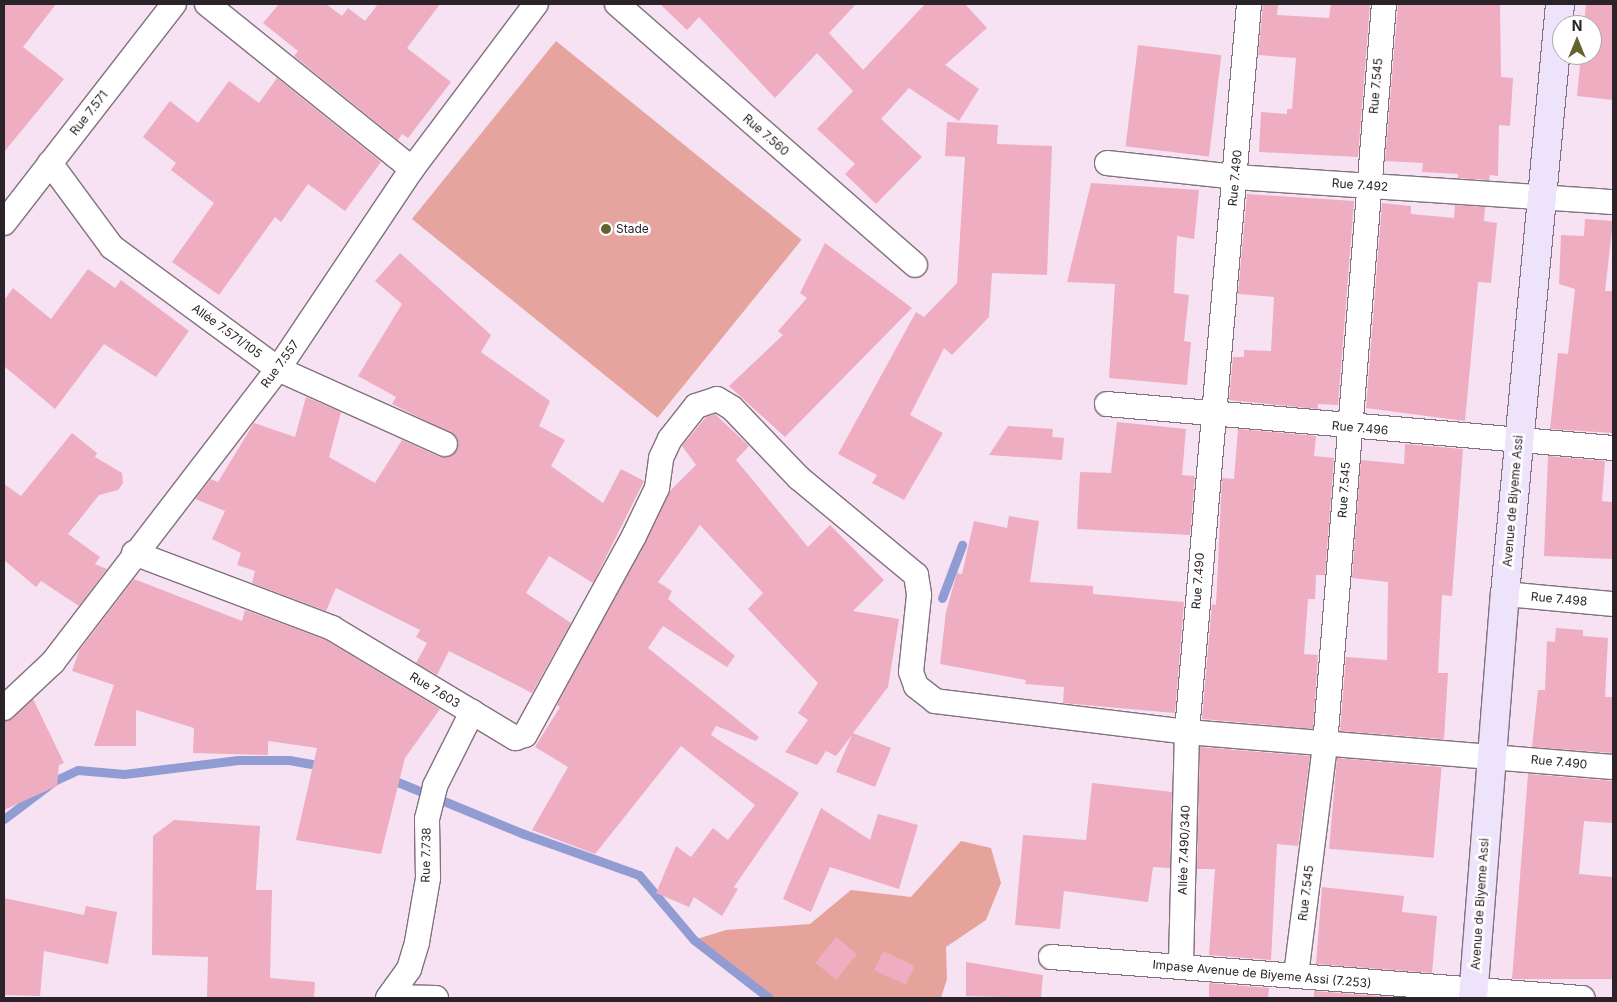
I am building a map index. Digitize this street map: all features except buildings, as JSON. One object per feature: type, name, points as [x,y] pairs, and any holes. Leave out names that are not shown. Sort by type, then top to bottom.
[{"type":"main road","name":"Avenue de Biyeme Assi","points":[[1473,995],[1518,440],[1560,4]]},
{"type":"street","name":"Rue 7.571","points":[[4,223],[174,4]]},
{"type":"street","points":[[207,4],[412,169]]},
{"type":"street","name":"Rue 7.557","points":[[4,708],[53,662],[134,553],[278,369],[412,169],[536,4]]},
{"type":"street","name":"Rue 7.560","points":[[618,4],[915,265]]},
{"type":"street","name":"Rue 7.490","points":[[1249,4],[1235,177],[1211,415],[1187,732],[1325,745],[1491,756],[1613,767]]},
{"type":"street","name":"Rue 7.545","points":[[1296,975],[1325,745],[1368,185],[1384,4]]},
{"type":"street","name":"Allée 7.571/105","points":[[50,163],[112,246],[278,369],[444,444]]},
{"type":"street","name":"Rue 7.492","points":[[1107,163],[1235,177],[1613,202]]},
{"type":"street","name":"Rue 7.603","points":[[134,553],[332,628],[472,712],[505,736],[525,735],[634,536],[657,488],[661,458],[670,439],[696,406],[717,400],[732,408],[799,478],[916,575],[919,595],[911,672],[916,686],[935,701],[1187,732]]},
{"type":"street","name":"Rue 7.496","points":[[1107,404],[1349,428],[1613,448]]},
{"type":"street","name":"Rue 7.498","points":[[1505,594],[1613,604]]},
{"type":"street","name":"Rue 7.738","points":[[389,998],[410,969],[417,942],[428,878],[427,819],[435,786],[472,712]]},
{"type":"street","name":"Allée 7.490/340","points":[[1181,967],[1187,732]]},
{"type":"street","name":"Impase Avenue de Biyeme Assi (7.253)","points":[[1051,957],[1296,975],[1473,995],[1582,998]]},
{"type":"street","points":[[389,998],[436,998]]},
{"type":"shaded area","name":"Stade","points":[[556,41],[802,240],[657,418],[412,219]]},
{"type":"shaded area","points":[[961,841],[991,848],[1001,883],[986,920],[946,947],[947,979],[941,998],[769,998],[694,940],[726,930],[810,924],[851,890],[911,897]]},
{"type":"waterway","points":[[942,598],[962,545]]},
{"type":"waterway","points":[[4,819],[54,781],[78,770],[124,774],[238,760],[289,760],[324,766]]},
{"type":"waterway","points":[[388,778],[524,834],[639,875],[694,940],[769,998]]},
{"type":"place","name":"Stade","points":[[606,229]]}]
